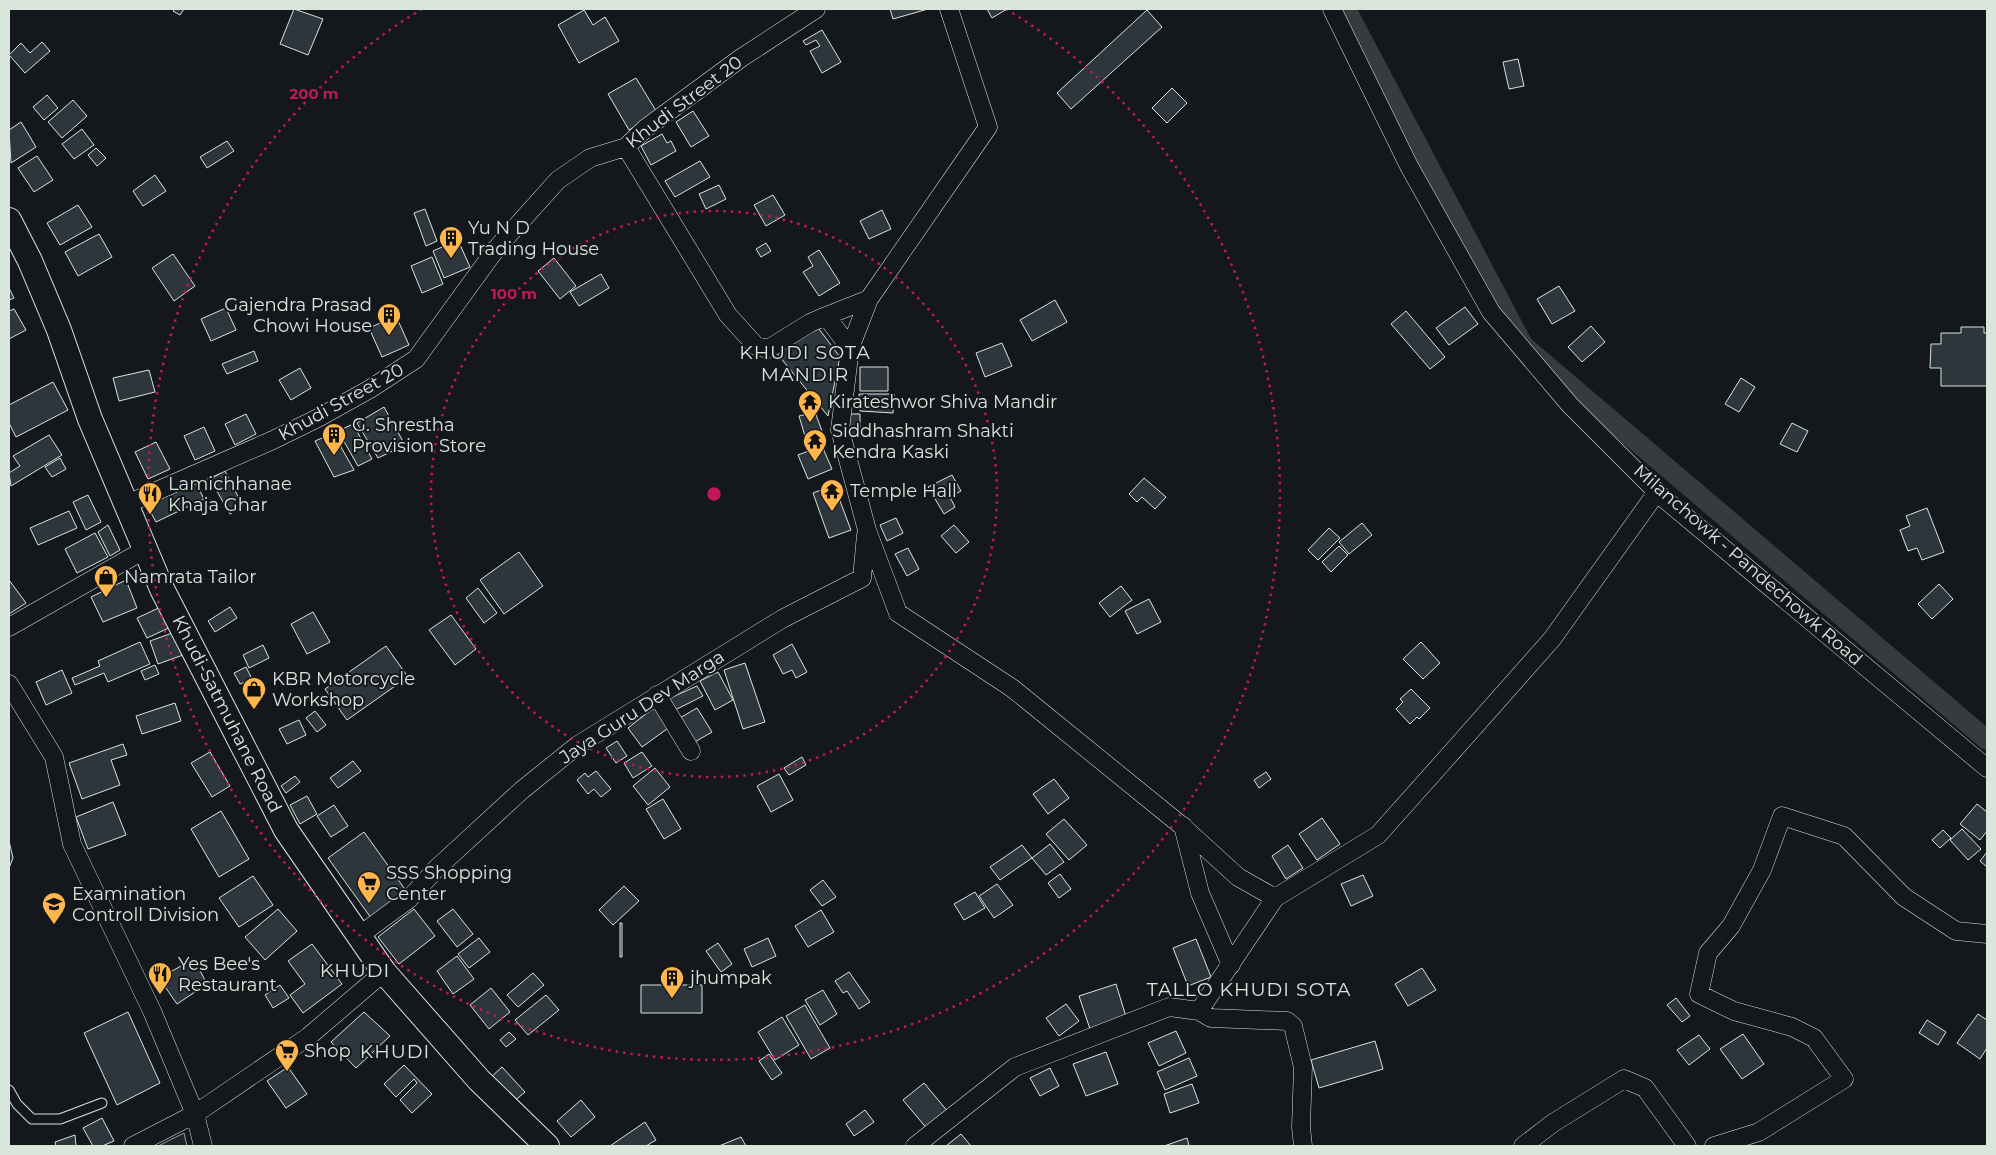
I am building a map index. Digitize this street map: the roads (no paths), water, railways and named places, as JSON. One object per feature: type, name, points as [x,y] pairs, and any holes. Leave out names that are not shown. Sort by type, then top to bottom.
[{"type":"main road","name":"Khudi-Satmuhane Road","points":[[9,220],[30,261],[59,330],[90,419],[162,588],[286,830],[384,972],[480,1080],[547,1146]]},
{"type":"street","name":"Khudi Street 20","points":[[127,504],[273,440],[318,418],[370,389],[416,359],[496,249],[558,180],[590,158],[626,147],[646,128],[741,58],[816,9]]},
{"type":"street","points":[[949,9],[988,127],[869,298],[850,348],[840,430],[866,530],[898,613],[1012,688],[1182,826],[1238,877],[1275,898]]},
{"type":"street","name":"Milanchowk - Pandechowk Road","points":[[1332,9],[1409,166],[1491,312],[1570,405],[1657,492],[1987,768]]},
{"type":"street","points":[[626,147],[728,315],[756,346],[768,349],[810,323],[869,298]]},
{"type":"street","points":[[826,316],[850,348]]},
{"type":"street","points":[[1199,1011],[1275,898],[1378,835],[1552,639],[1657,492]]},
{"type":"street","points":[[866,530],[862,578],[891,594]]},
{"type":"street","points":[[9,627],[146,549]]},
{"type":"street","name":"Jaya Guru Dev Marga","points":[[360,935],[409,899],[436,869],[522,790],[578,745],[782,619],[862,578]]},
{"type":"street","points":[[9,684],[54,758],[72,844],[152,1012],[195,1114],[203,1146]]},
{"type":"street","points":[[657,695],[691,751]]},
{"type":"street","points":[[1714,1146],[1758,1132],[1844,1078],[1814,1038],[1792,1027],[1734,1011],[1699,994],[1708,953],[1731,926],[1762,870],[1782,816],[1844,836],[1904,897],[1956,932],[1987,934]]},
{"type":"street","points":[[1182,826],[1200,893],[1231,965]]},
{"type":"street","points":[[133,1146],[195,1114],[308,1037],[384,972]]},
{"type":"street","points":[[915,1146],[1015,1067],[1169,1007],[1199,1011],[1211,1018],[1287,1022],[1292,1026],[1303,1067],[1301,1127],[1303,1146]]},
{"type":"street","points":[[1523,1146],[1553,1123],[1624,1080],[1645,1088],[1687,1146]]},
{"type":"lane","points":[[9,1090],[17,1104],[32,1119],[60,1119],[102,1103]]},
{"type":"waterway","points":[[1346,9],[1523,345],[1987,740]]},
{"type":"place","name":"Yu N D Trading House","points":[[451,259]]},
{"type":"place","name":"Gajendra Prasad Chowi House","points":[[389,336]]},
{"type":"place","name":"Kirateshwor Shiva Mandir","points":[[810,423]]},
{"type":"place","name":"G. Shrestha Provision Store","points":[[334,456]]},
{"type":"place","name":"Siddhashram Shakti Kendra Kaski","points":[[815,462]]},
{"type":"place","name":"Temple Hall","points":[[832,512]]},
{"type":"place","name":"Lamichhanae Khaja Ghar","points":[[150,515]]},
{"type":"place","name":"Namrata Tailor","points":[[106,598]]},
{"type":"place","name":"KBR Motorcycle Workshop","points":[[254,710]]},
{"type":"place","name":"SSS Shopping Center","points":[[369,904]]},
{"type":"place","name":"Examination Controll Division","points":[[54,925]]},
{"type":"place","name":"Yes Bee's Restaurant","points":[[160,995]]},
{"type":"place","name":"jhumpak","points":[[672,999]]},
{"type":"place","name":"Shop","points":[[287,1072]]},
{"type":"district","name":"KHUDI SOTA MANDIR","points":[[805,363]]},
{"type":"district","name":"KHUDI","points":[[355,970]]},
{"type":"district","name":"TALLO KHUDI SOTA","points":[[1249,989]]},
{"type":"district","name":"KHUDI","points":[[395,1051]]}]
